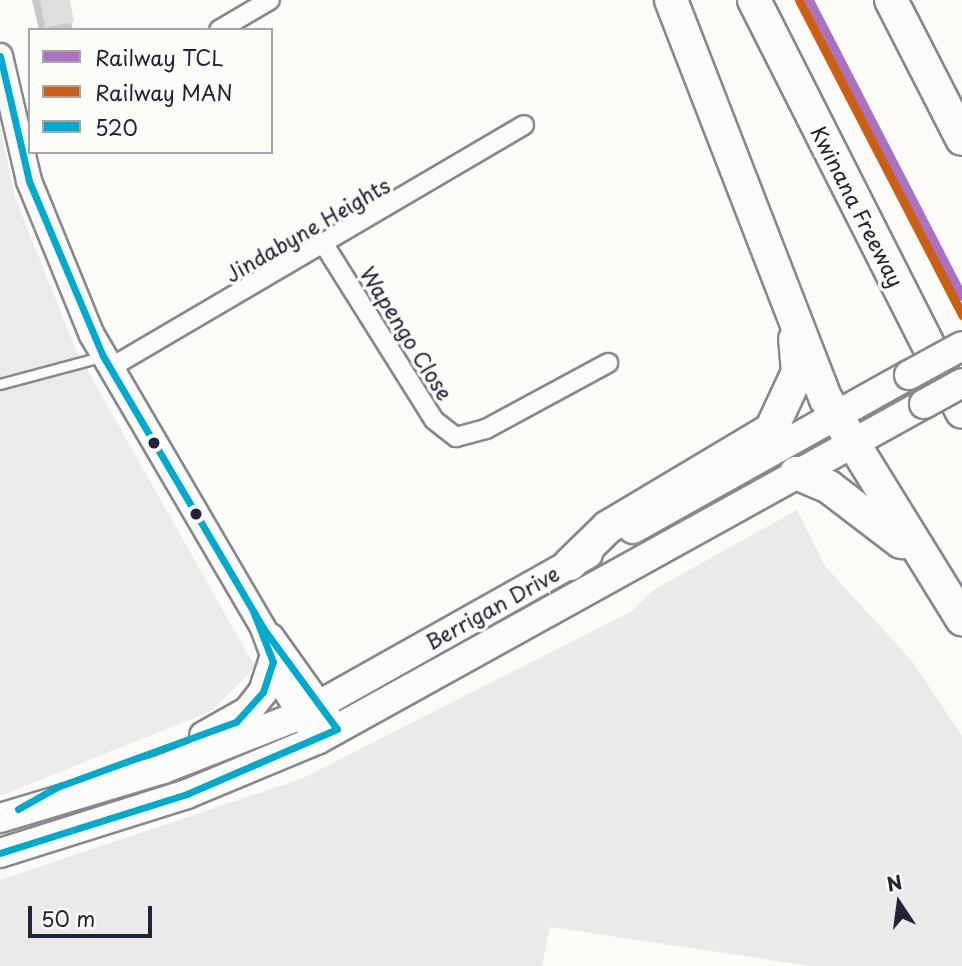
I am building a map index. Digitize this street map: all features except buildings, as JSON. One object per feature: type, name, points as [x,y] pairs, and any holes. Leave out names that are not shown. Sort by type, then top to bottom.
[{"type":"highway","points":[[671,0],[793,316],[835,415],[850,446],[962,620]]},
{"type":"highway","name":"Kwinana Freeway","points":[[754,0],[962,411]]},
{"type":"highway","points":[[891,0],[962,139]]},
{"type":"highway","points":[[906,30],[962,107]]},
{"type":"highway","points":[[570,564],[608,527],[771,430],[798,372],[793,316]]},
{"type":"highway","points":[[796,473],[829,488],[923,561]]},
{"type":"main road","name":"Berrigan Drive","points":[[2,818],[174,765],[310,709],[962,345]]},
{"type":"main road","name":"Berrigan Drive","points":[[0,853],[187,794],[327,734],[962,383]]},
{"type":"main road","points":[[2,818],[57,787],[236,722],[264,692],[273,662]]},
{"type":"street","points":[[222,28],[269,0]]},
{"type":"street","points":[[0,56],[21,115],[28,146]]},
{"type":"street","name":"Jindabyne Heights","points":[[106,362],[325,246],[524,124]]},
{"type":"street","points":[[30,154],[47,231],[106,362],[310,709]]},
{"type":"street","name":"Wapengo Close","points":[[325,246],[434,420],[456,436],[486,429],[608,363]]},
{"type":"street","points":[[263,628],[273,662],[327,734]]},
{"type":"lane","points":[[0,384],[106,362]]},
{"type":"shaded area","points":[[0,127],[15,197],[76,350],[255,667],[211,711],[0,796]]},
{"type":"shaded area","points":[[797,510],[825,566],[912,661],[962,736],[962,966],[810,966],[550,927],[542,966],[0,966],[0,880],[301,779],[632,611],[655,589]]},
{"type":"rail line","name":"MAN","points":[[799,0],[962,315]]},
{"type":"rail line","name":"TCL","points":[[809,0],[962,296]]},
{"type":"transit line","name":"520","points":[[0,56],[29,181],[103,356],[263,628],[337,729],[187,794],[0,853]]},
{"type":"transit line","name":"520","points":[[18,809],[57,787],[236,722],[263,692],[273,662],[253,611]]}]
